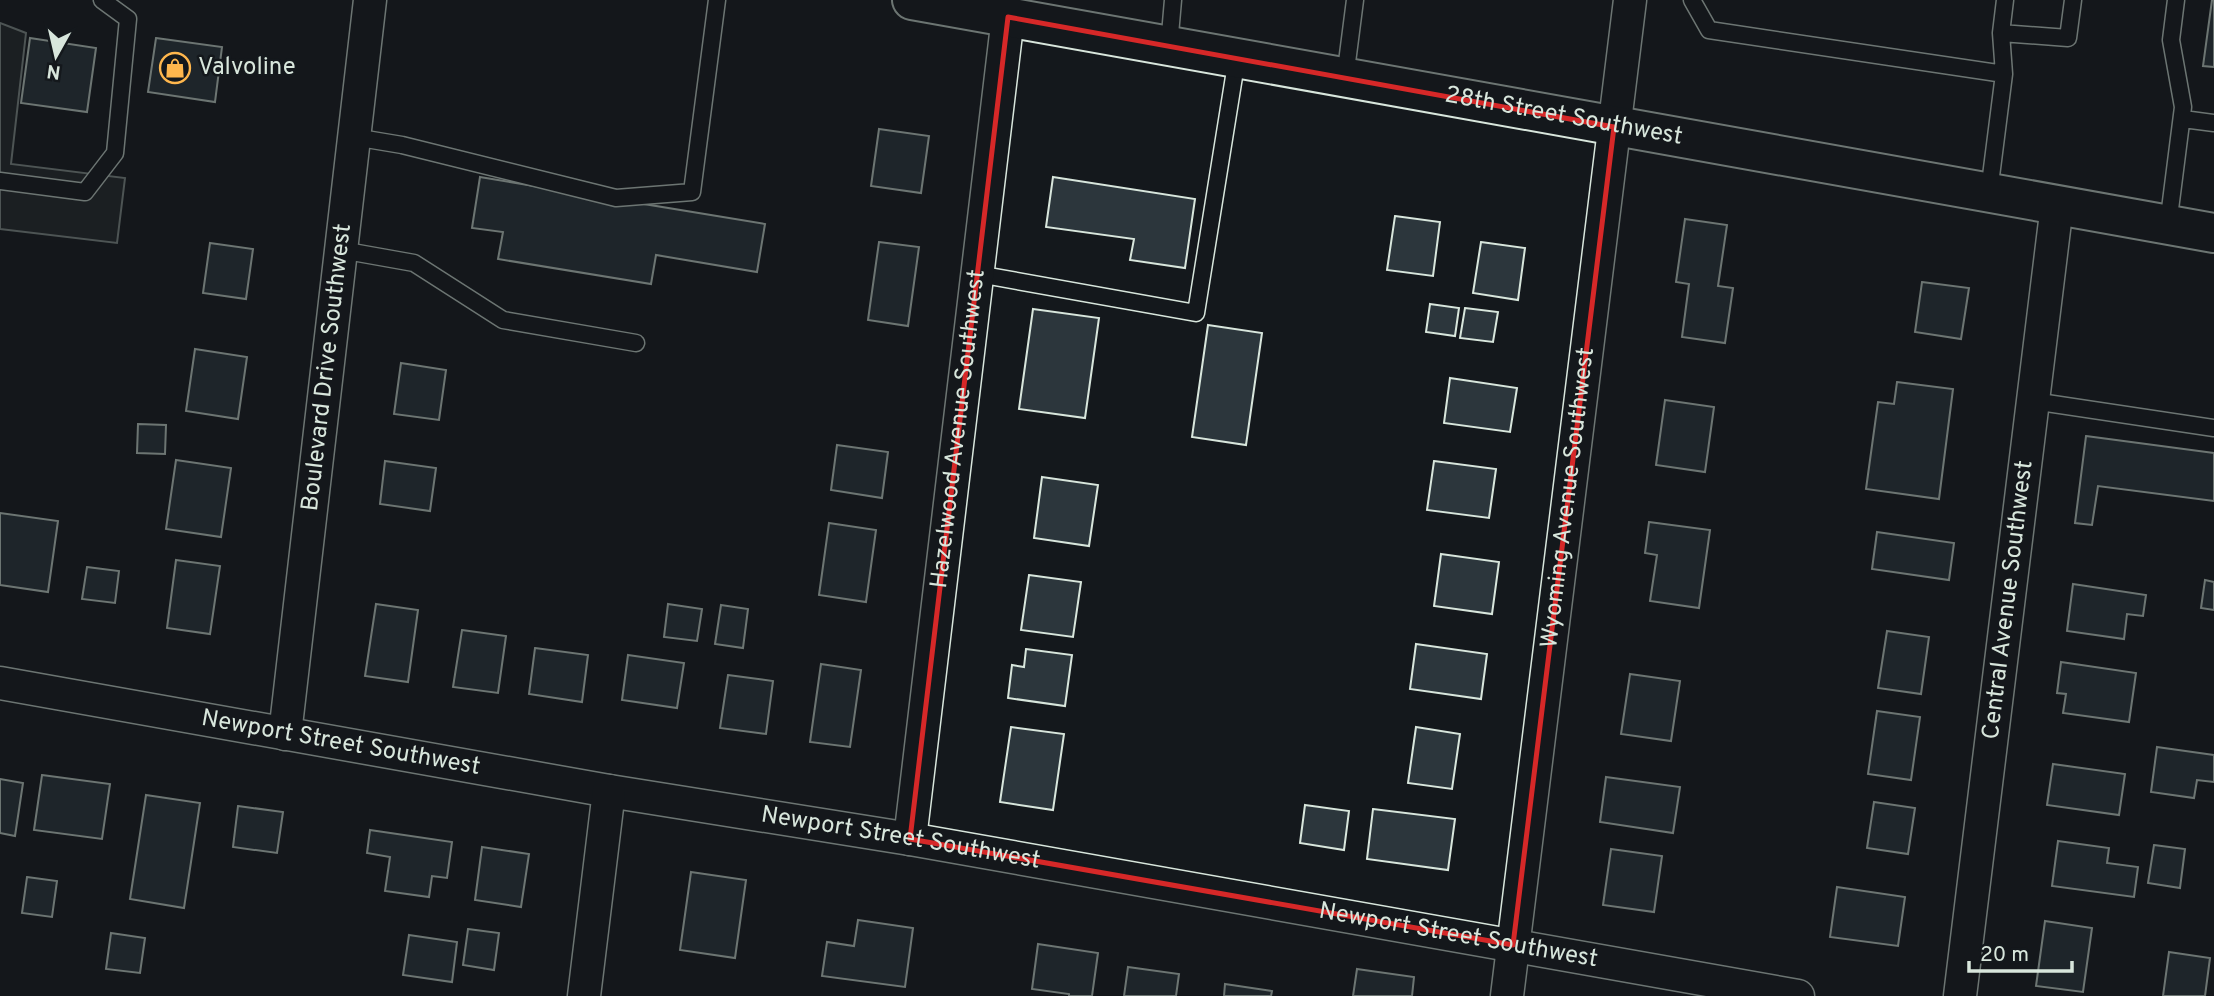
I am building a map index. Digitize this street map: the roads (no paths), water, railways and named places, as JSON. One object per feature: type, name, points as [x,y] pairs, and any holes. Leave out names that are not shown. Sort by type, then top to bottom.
[{"type":"main road","name":"28th Street Southwest","points":[[929,2],[1031,17],[1169,46],[2214,233]]},
{"type":"street","name":"Boulevard Drive Southwest","points":[[285,734],[370,0]]},
{"type":"street","name":"Wyoming Avenue Southwest","points":[[1507,996],[1630,0]]},
{"type":"street","name":"Hazelwood Avenue Southwest","points":[[910,839],[978,274],[1031,17]]},
{"type":"street","name":"Central Avenue Southwest","points":[[1960,996],[2057,205]]},
{"type":"street","name":"Newport Street Southwest","points":[[0,683],[609,791],[910,839],[1798,996]]},
{"type":"street","points":[[584,996],[609,791]]},
{"type":"lane","points":[[0,181],[85,192],[115,153],[128,19],[102,0]]},
{"type":"lane","points":[[354,137],[402,145],[616,198],[692,192],[717,0]]},
{"type":"lane","points":[[1169,46],[1173,0]]},
{"type":"lane","points":[[1345,78],[1355,0]]},
{"type":"lane","points":[[1692,0],[1709,30],[2004,74]]},
{"type":"lane","points":[[1989,193],[2004,74],[2001,33],[2005,0]]},
{"type":"lane","points":[[2001,33],[2068,38],[2073,0]]},
{"type":"lane","points":[[2168,225],[2183,119],[2171,40],[2176,0]]},
{"type":"lane","points":[[978,274],[1196,313],[1237,58]]},
{"type":"lane","points":[[2183,119],[2214,123]]},
{"type":"lane","points":[[341,250],[414,262],[503,320],[636,343]]},
{"type":"lane","points":[[2033,401],[2214,428]]},
{"type":"place","name":"Valvoline","points":[[175,68]]}]
